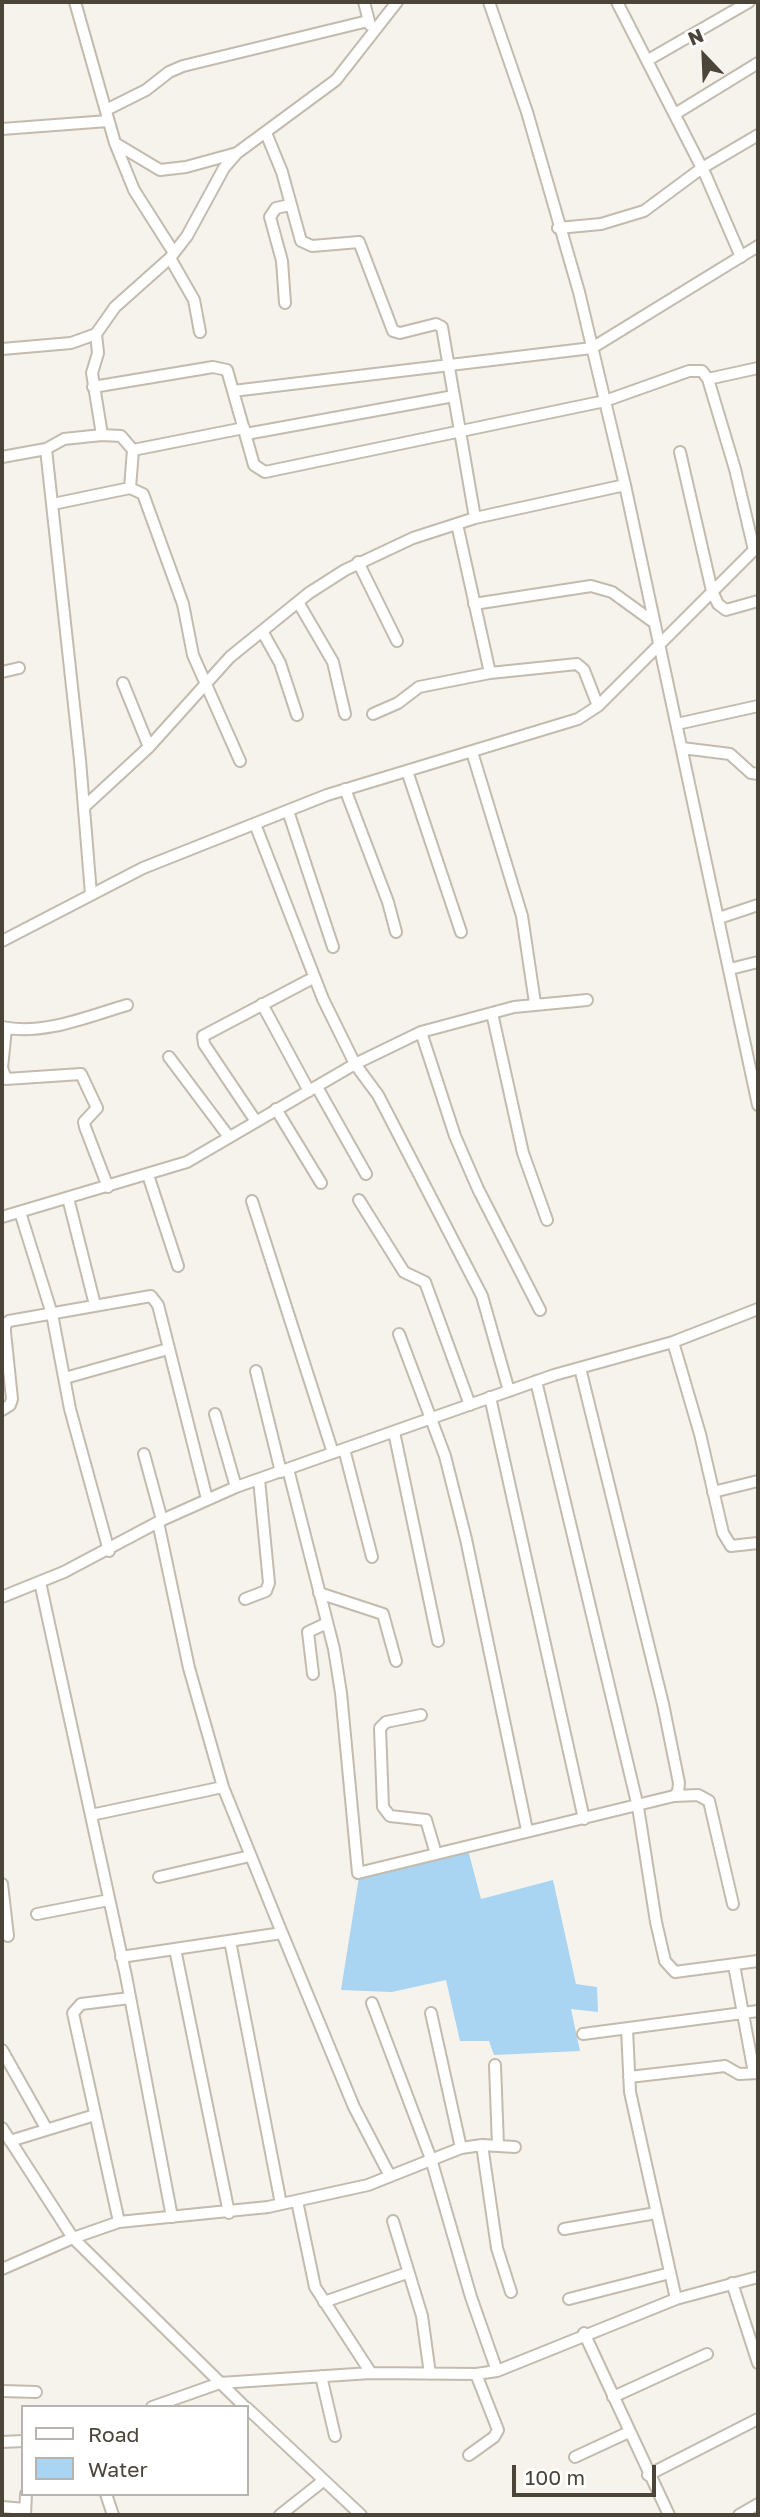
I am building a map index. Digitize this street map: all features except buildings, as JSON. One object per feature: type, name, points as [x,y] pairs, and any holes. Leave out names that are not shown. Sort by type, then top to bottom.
[{"type":"street","points":[[75,2],[115,143],[134,190],[194,300],[200,332]]},
{"type":"street","points":[[364,2],[368,21],[375,33]]},
{"type":"street","points":[[102,435],[93,387],[96,334],[115,307],[172,256],[224,168],[237,153],[336,80],[397,2]]},
{"type":"street","points":[[489,2],[523,100],[605,401],[758,1105]]},
{"type":"street","points":[[617,2],[702,168],[741,257]]},
{"type":"street","points":[[648,60],[749,2]]},
{"type":"street","points":[[2,130],[107,115],[169,72],[183,66],[368,21]]},
{"type":"street","points":[[675,114],[758,63]]},
{"type":"street","points":[[265,133],[282,172],[297,233],[305,245],[359,242],[393,331],[440,325],[475,518]]},
{"type":"street","points":[[558,228],[601,224],[644,211],[702,168],[758,135]]},
{"type":"street","points":[[115,143],[160,170],[186,167],[237,153]]},
{"type":"street","points":[[285,303],[282,261],[270,217],[276,208],[290,205]]},
{"type":"street","points":[[233,391],[592,348],[758,246]]},
{"type":"street","points":[[2,349],[71,343],[96,334]]},
{"type":"street","points":[[2,941],[143,868],[345,789],[578,719],[598,706],[756,547],[708,379],[702,371],[689,370],[605,401],[265,472],[254,465],[226,370],[212,367],[93,387]]},
{"type":"street","points":[[708,379],[758,369]]},
{"type":"street","points":[[133,450],[454,396]]},
{"type":"street","points":[[2,457],[46,449],[64,439],[121,436],[133,450],[130,488]]},
{"type":"street","points":[[46,449],[54,504],[91,894]]},
{"type":"street","points":[[680,452],[712,591],[718,604],[726,610],[758,601]]},
{"type":"street","points":[[84,807],[149,747],[230,657],[298,602],[358,562],[413,538],[475,518],[625,485]]},
{"type":"street","points":[[54,504],[130,488],[143,494],[183,604],[193,655],[240,761]]},
{"type":"street","points":[[457,524],[490,673]]},
{"type":"street","points":[[358,562],[397,641]]},
{"type":"street","points":[[474,604],[591,586],[612,592],[652,621]]},
{"type":"street","points":[[298,602],[333,662],[345,714]]},
{"type":"street","points":[[262,631],[280,663],[297,715]]},
{"type":"street","points":[[373,714],[426,685],[490,673],[577,664],[584,670],[598,706]]},
{"type":"street","points":[[2,672],[19,668]]},
{"type":"street","points":[[123,683],[149,747]]},
{"type":"street","points":[[677,724],[758,706]]},
{"type":"street","points":[[682,747],[730,754],[751,773],[758,774]]},
{"type":"street","points":[[472,751],[522,916],[535,1003]]},
{"type":"street","points":[[407,771],[461,932]]},
{"type":"street","points":[[345,789],[388,902],[396,932]]},
{"type":"street","points":[[288,811],[334,947]]},
{"type":"street","points":[[255,824],[313,978],[355,1064],[378,1095],[482,1296],[509,1391]]},
{"type":"street","points":[[719,918],[758,905]]},
{"type":"street","points":[[730,970],[758,962]]},
{"type":"street","points":[[255,1120],[202,1039],[207,1032],[313,978]]},
{"type":"street","points":[[2,1217],[187,1162],[355,1064],[421,1032],[535,1003],[587,1000]]},
{"type":"street","points":[[108,1187],[85,1127],[84,1122],[97,1108],[81,1074],[6,1079],[2,1068],[4,1028],[66,1024],[127,1004]]},
{"type":"street","points":[[262,1004],[366,1174]]},
{"type":"street","points":[[492,1013],[523,1153],[547,1220]]},
{"type":"street","points":[[421,1032],[456,1136],[478,1189],[540,1310]]},
{"type":"street","points":[[169,1057],[206,1102],[229,1137]]},
{"type":"street","points":[[276,1109],[321,1182]]},
{"type":"street","points":[[148,1175],[178,1266]]},
{"type":"street","points":[[68,1198],[95,1305]]},
{"type":"street","points":[[359,1200],[404,1272],[425,1282],[470,1405]]},
{"type":"street","points":[[252,1201],[339,1451],[372,1557]]},
{"type":"street","points":[[20,1212],[52,1314],[70,1409],[109,1550]]},
{"type":"street","points":[[2,1410],[10,1405],[12,1399],[5,1325],[9,1321],[151,1296],[158,1305],[207,1499]]},
{"type":"street","points":[[2,1598],[109,1550],[160,1521],[236,1487],[536,1381],[673,1342],[758,1309]]},
{"type":"street","points":[[399,1334],[444,1456],[466,1539],[527,1830]]},
{"type":"street","points":[[673,1342],[726,1541],[737,1547],[758,1543]]},
{"type":"street","points":[[65,1378],[168,1349]]},
{"type":"street","points":[[580,1368],[663,1704],[679,1783],[674,1796]]},
{"type":"street","points":[[256,1371],[320,1593],[341,1693],[355,1869],[361,1873],[527,1830],[638,1807],[674,1796],[698,1795],[709,1801],[733,1904]]},
{"type":"street","points":[[536,1381],[638,1807],[656,1923],[665,1962],[675,1972],[758,1961]]},
{"type":"street","points":[[491,1397],[584,1819]]},
{"type":"street","points":[[215,1414],[236,1487]]},
{"type":"street","points":[[394,1432],[438,1641]]},
{"type":"street","points":[[144,1454],[190,1668],[223,1787],[354,2107],[390,2176]]},
{"type":"street","points":[[245,1599],[266,1591],[269,1583],[259,1479]]},
{"type":"street","points":[[713,1492],[758,1481]]},
{"type":"street","points":[[40,1582],[130,1998],[172,2217]]},
{"type":"street","points":[[320,1593],[383,1615],[396,1661]]},
{"type":"street","points":[[313,1674],[308,1633],[327,1623]]},
{"type":"street","points":[[421,1715],[386,1723],[380,1728],[383,1807],[390,1816],[426,1819],[436,1854]]},
{"type":"street","points":[[90,1815],[223,1787]]},
{"type":"street","points":[[159,1877],[250,1856]]},
{"type":"street","points":[[2,1884],[8,1936]]},
{"type":"street","points":[[37,1914],[109,1900]]},
{"type":"street","points":[[121,1957],[282,1933]]},
{"type":"street","points":[[230,1941],[281,2204]]},
{"type":"street","points":[[175,1949],[229,2213]]},
{"type":"street","points":[[629,2077],[725,2066],[739,2074],[756,2073],[734,1965]]},
{"type":"street","points":[[119,2222],[74,2008],[81,2004],[130,1998]]},
{"type":"street","points":[[372,2003],[431,2159],[471,2297],[497,2371]]},
{"type":"street","points":[[583,2034],[758,2011]]},
{"type":"street","points":[[431,2013],[461,2148]]},
{"type":"street","points":[[627,2029],[629,2077],[676,2299]]},
{"type":"street","points":[[2,2050],[46,2128]]},
{"type":"street","points":[[495,2065],[498,2146]]},
{"type":"street","points":[[10,2141],[95,2115]]},
{"type":"street","points":[[2,2128],[73,2238],[244,2405]]},
{"type":"street","points":[[482,2145],[497,2248],[511,2292]]},
{"type":"street","points":[[2,2269],[73,2238],[119,2222],[229,2213],[297,2201],[368,2185],[461,2148],[482,2145],[515,2147]]},
{"type":"street","points":[[297,2201],[310,2274],[324,2302],[371,2373]]},
{"type":"street","points":[[564,2229],[656,2213]]},
{"type":"street","points":[[393,2221],[425,2326],[430,2374]]},
{"type":"street","points":[[324,2302],[407,2273]]},
{"type":"street","points":[[569,2298],[670,2273]]},
{"type":"street","points":[[158,2405],[220,2383],[371,2373],[476,2374],[497,2371],[584,2333],[676,2299],[758,2277]]},
{"type":"street","points":[[732,2283],[758,2363]]},
{"type":"street","points":[[584,2333],[648,2475],[669,2515]]},
{"type":"street","points":[[613,2398],[707,2354]]},
{"type":"street","points":[[469,2455],[494,2437],[498,2430],[476,2374]]},
{"type":"street","points":[[321,2376],[335,2436]]},
{"type":"street","points":[[2,2391],[36,2392]]},
{"type":"street","points":[[248,2409],[361,2515]]},
{"type":"street","points":[[648,2475],[758,2419]]},
{"type":"street","points":[[575,2457],[629,2432]]},
{"type":"street","points":[[2,2442],[21,2441]]},
{"type":"street","points":[[280,2515],[323,2481]]},
{"type":"street","points":[[107,2496],[113,2515]]},
{"type":"street","points":[[739,2515],[758,2504]]},
{"type":"street","points":[[2,2507],[25,2512]]},
{"type":"water","points":[[468,1850],[481,1899],[553,1880],[576,1984],[597,1987],[598,2012],[571,2009],[580,2051],[494,2055],[489,2041],[460,2041],[446,1980],[392,1992],[341,1990],[359,1877]]}]
